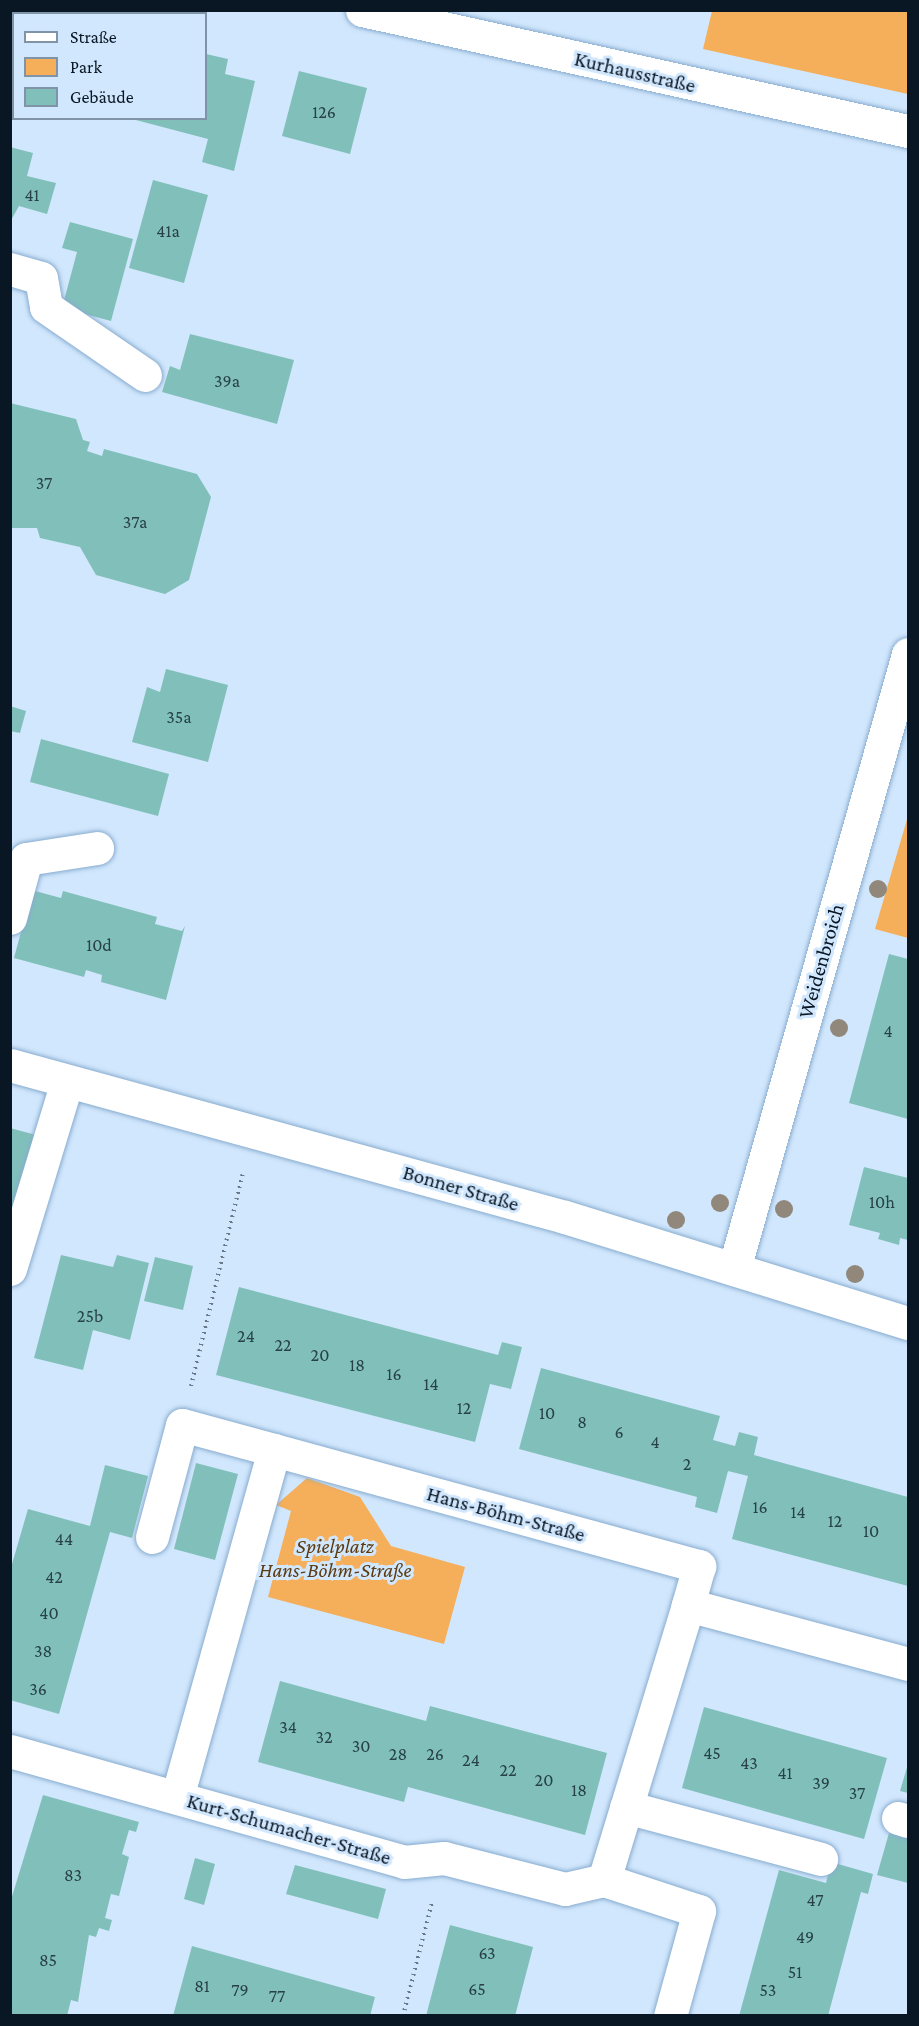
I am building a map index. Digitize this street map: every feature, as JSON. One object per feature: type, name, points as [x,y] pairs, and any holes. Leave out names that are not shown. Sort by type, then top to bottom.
[{"type":"street","name":"Kurhausstraße","points":[[362,10],[909,131]]},
{"type":"street","points":[[10,269],[41,278],[46,307],[145,375]]},
{"type":"street","name":"Weidenbroich","points":[[734,1269],[909,654]]},
{"type":"street","points":[[10,918],[26,859],[97,848]]},
{"type":"street","name":"Bonner Straße","points":[[10,1065],[253,1130],[734,1269],[909,1323]]},
{"type":"street","points":[[10,1269],[67,1080]]},
{"type":"street","points":[[152,1537],[182,1425]]},
{"type":"street","name":"Hans-Böhm-Straße","points":[[182,1425],[699,1566],[687,1605]]},
{"type":"street","points":[[177,1797],[274,1450]]},
{"type":"street","points":[[670,2016],[699,1911],[604,1880],[687,1605],[909,1664]]},
{"type":"street","name":"Kurt-Schumacher-Straße","points":[[10,1751],[404,1862],[444,1857],[565,1889],[604,1880]]},
{"type":"street","points":[[626,1808],[821,1859]]},
{"type":"path","points":[[182,1425],[253,1130]]},
{"type":"path","points":[[403,2016],[444,1857]]},
{"type":"green space","points":[[712,11],[908,11],[908,94],[703,49]]},
{"type":"green space","points":[[908,816],[908,938],[875,929]]},
{"type":"green space","name":"Spielplatz Hans-Böhm-Straße","points":[[307,1478],[360,1497],[391,1546],[465,1567],[444,1644],[268,1597],[291,1511],[276,1505]]},
{"type":"building","points":[[207,54],[228,59],[225,74],[255,81],[234,171],[202,162],[208,139],[136,120],[207,120]]},
{"type":"building","points":[[299,71],[367,88],[350,154],[282,136]]},
{"type":"building","points":[[10,147],[33,153],[27,176],[56,183],[47,214],[19,206],[10,222]]},
{"type":"building","points":[[153,180],[208,195],[184,283],[129,268]]},
{"type":"building","points":[[70,222],[133,239],[111,321],[62,308],[77,252],[62,248]]},
{"type":"building","points":[[190,334],[294,360],[277,424],[162,392],[170,366],[180,370]]},
{"type":"building","points":[[10,403],[76,419],[83,440],[90,442],[87,451],[102,456],[104,449],[197,474],[211,497],[189,580],[165,594],[96,575],[80,547],[40,538],[37,528],[10,528]]},
{"type":"building","points":[[166,669],[228,685],[208,762],[132,742],[147,687],[160,692]]},
{"type":"building","points":[[10,706],[26,711],[20,733],[10,731]]},
{"type":"building","points":[[41,739],[169,774],[158,816],[30,782]]},
{"type":"building","points":[[34,883],[35,891],[61,898],[63,891],[157,917],[155,924],[182,931],[185,926],[166,1000],[101,982],[102,975],[86,970],[84,977],[14,958]]},
{"type":"building","points":[[889,954],[908,959],[908,1119],[849,1103]]},
{"type":"building","points":[[10,1128],[36,1135],[10,1226]]},
{"type":"building","points":[[864,1167],[908,1178],[908,1240],[900,1238],[899,1245],[878,1239],[880,1233],[849,1225]]},
{"type":"building","points":[[61,1255],[113,1267],[117,1255],[149,1263],[130,1340],[93,1330],[83,1370],[34,1358]]},
{"type":"building","points":[[155,1257],[193,1266],[183,1310],[144,1301]]},
{"type":"building","points":[[239,1287],[498,1355],[502,1342],[522,1347],[511,1389],[490,1384],[475,1442],[216,1375]]},
{"type":"building","points":[[541,1368],[720,1416],[713,1440],[735,1446],[739,1432],[758,1437],[754,1455],[908,1497],[908,1586],[732,1539],[748,1476],[728,1471],[717,1513],[695,1507],[697,1497],[519,1449]]},
{"type":"building","points":[[196,1463],[238,1474],[215,1560],[174,1549]]},
{"type":"building","points":[[105,1465],[148,1476],[132,1538],[110,1532],[59,1714],[10,1700],[10,1571],[28,1509],[90,1526]]},
{"type":"building","points":[[280,1681],[426,1721],[430,1706],[607,1753],[585,1835],[408,1787],[404,1802],[258,1762]]},
{"type":"building","points":[[704,1707],[887,1758],[864,1839],[682,1788]]},
{"type":"building","points":[[908,1764],[908,1793],[900,1791]]},
{"type":"building","points":[[43,1795],[139,1822],[136,1832],[129,1830],[122,1854],[129,1857],[119,1896],[111,1894],[105,1918],[112,1920],[109,1931],[99,1928],[96,1937],[89,1935],[78,2002],[71,2000],[67,2016],[10,2016],[10,1903]]},
{"type":"building","points":[[889,1833],[908,1838],[908,1883],[877,1875]]},
{"type":"building","points":[[195,1858],[215,1864],[204,1905],[184,1899]]},
{"type":"building","points":[[831,1862],[873,1874],[868,1894],[861,1892],[828,2016],[739,2016],[779,1870],[826,1883]]},
{"type":"building","points":[[295,1865],[386,1889],[378,1919],[286,1894]]},
{"type":"building","points":[[450,1925],[533,1947],[515,2016],[426,2016]]},
{"type":"building","points":[[192,1946],[375,1997],[370,2016],[173,2016]]}]
